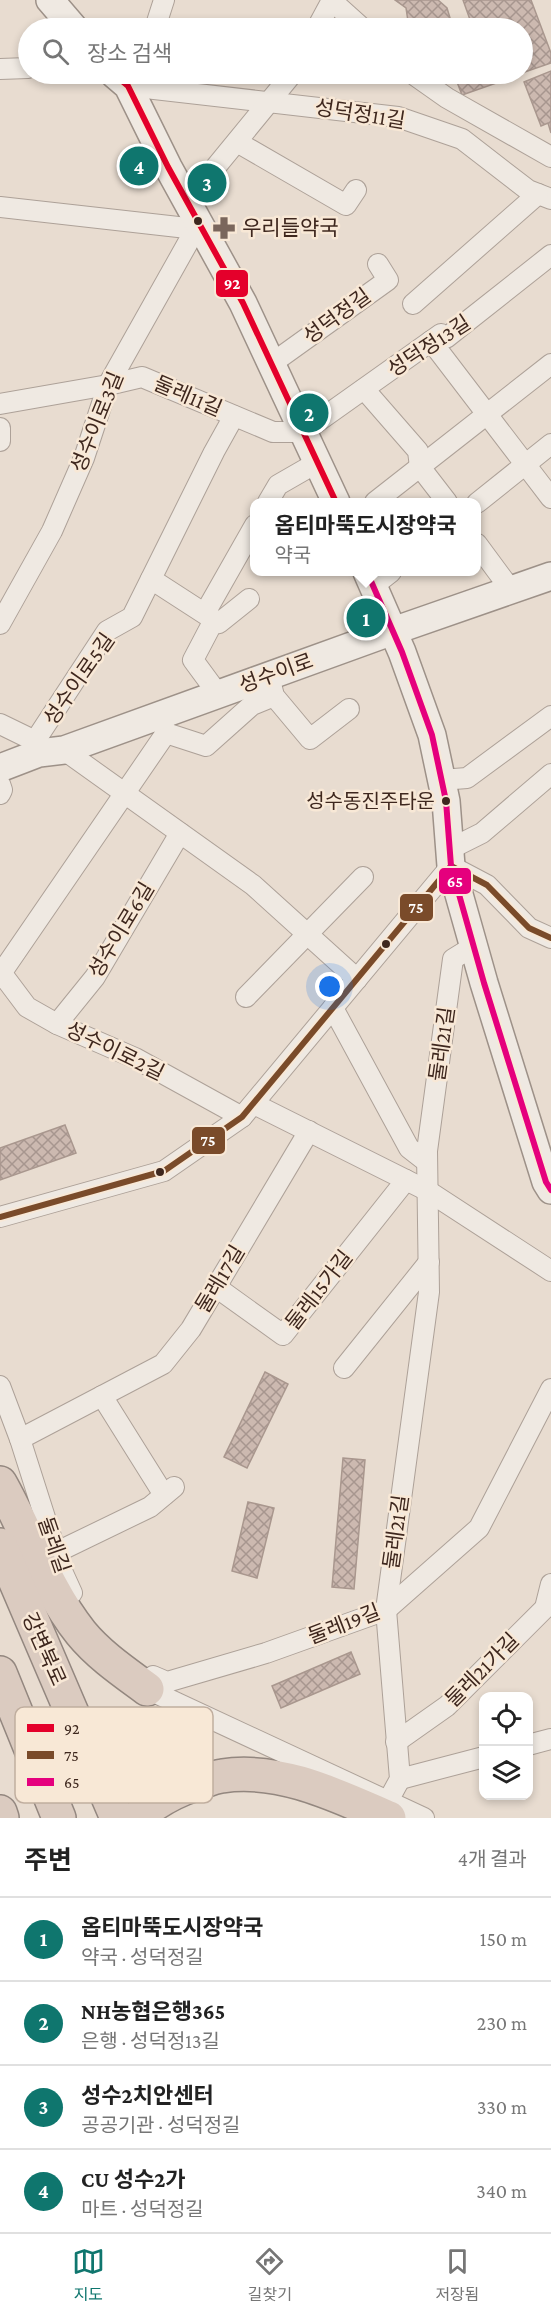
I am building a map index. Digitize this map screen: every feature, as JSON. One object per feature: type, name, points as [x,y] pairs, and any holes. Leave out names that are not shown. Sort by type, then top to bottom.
[{"type":"highway","points":[[0,1483],[62,1607],[82,1634],[103,1655],[150,1683]]},
{"type":"highway","name":"강변북로","points":[[0,1545],[70,1707]]},
{"type":"highway","points":[[0,1673],[15,1710]]},
{"type":"highway","points":[[213,1779],[222,1776],[255,1775],[291,1780],[389,1809]]},
{"type":"highway","points":[[53,1803],[59,1818]]},
{"type":"highway","name":"강변북로","points":[[111,1803],[117,1818]]},
{"type":"highway","points":[[124,1803],[133,1818]]},
{"type":"highway","points":[[137,1818],[157,1803]]},
{"type":"highway","points":[[0,1812],[2,1818]]},
{"type":"street","points":[[50,0],[65,18]]},
{"type":"street","points":[[158,18],[164,0]]},
{"type":"street","points":[[322,18],[331,1],[351,18]]},
{"type":"street","points":[[0,69],[18,68]]},
{"type":"street","points":[[130,84],[194,218],[243,303],[334,498]]},
{"type":"street","name":"성덕정11길","points":[[163,84],[270,102],[398,117],[462,139],[528,190],[544,196],[413,304]]},
{"type":"street","points":[[194,218],[237,142],[284,84]]},
{"type":"street","points":[[427,84],[447,98],[551,157]]},
{"type":"street","points":[[237,142],[346,206],[356,190]]},
{"type":"street","points":[[0,207],[194,218]]},
{"type":"street","name":"성수이로3길","points":[[0,624],[56,520],[84,458],[108,386],[194,218]]},
{"type":"street","name":"성덕정13길","points":[[303,432],[441,334],[446,338],[551,255]]},
{"type":"street","name":"성덕정길","points":[[272,364],[388,280],[378,264]]},
{"type":"street","points":[[431,341],[551,498]]},
{"type":"street","points":[[380,498],[551,364]]},
{"type":"street","name":"둘레11길","points":[[0,404],[108,386],[142,377],[273,432],[303,432]]},
{"type":"street","points":[[364,389],[418,451],[420,467],[444,498]]},
{"type":"street","name":"성수이로5길","points":[[46,748],[107,631],[132,617],[234,416]]},
{"type":"street","points":[[0,428],[0,441]]},
{"type":"street","points":[[481,500],[551,444]]},
{"type":"street","points":[[270,498],[278,484],[318,462]]},
{"type":"street","points":[[218,694],[193,660],[209,616],[250,535]]},
{"type":"street","points":[[481,549],[511,590]]},
{"type":"street","points":[[377,576],[393,631],[432,735],[446,801],[451,857],[474,946],[546,1182],[551,1190]]},
{"type":"street","name":"성수이로","points":[[0,768],[46,748],[163,724],[218,694],[271,686],[393,631],[551,576]]},
{"type":"street","points":[[151,579],[219,623],[249,599]]},
{"type":"street","points":[[1,971],[124,795],[163,724],[206,746],[271,686],[310,739],[349,709]]},
{"type":"street","points":[[441,780],[466,778],[551,716]]},
{"type":"street","points":[[0,724],[46,748],[124,795],[253,885],[357,979]]},
{"type":"street","points":[[0,1216],[164,1171],[248,1110],[357,979],[451,857],[551,774]]},
{"type":"street","points":[[0,784],[2,790],[0,794]]},
{"type":"street","name":"성수이로6길","points":[[57,1024],[95,977],[180,833]]},
{"type":"street","points":[[451,857],[487,885],[529,928],[551,938]]},
{"type":"street","points":[[246,996],[308,935],[363,876]]},
{"type":"street","name":"둘레21길","points":[[400,1779],[386,1610],[429,1292],[428,1162],[453,959],[474,946]]},
{"type":"street","name":"성수이로2길","points":[[1,971],[27,1007],[57,1024],[248,1110]]},
{"type":"street","points":[[333,1008],[409,1148],[428,1162]]},
{"type":"street","points":[[248,1110],[309,1131],[428,1191],[551,1271]]},
{"type":"street","name":"둘레17길","points":[[20,1439],[163,1364],[191,1329],[309,1131]]},
{"type":"street","name":"둘레15가길","points":[[216,1287],[283,1335],[406,1180]]},
{"type":"street","points":[[344,1368],[429,1262]]},
{"type":"street","name":"둘레길","points":[[0,1386],[20,1439],[55,1553],[70,1591],[99,1629],[150,1683],[196,1707]]},
{"type":"street","name":"둘레19길","points":[[150,1683],[166,1682],[266,1653],[386,1610],[479,1528],[551,1389]]},
{"type":"street","points":[[55,1553],[150,1507],[169,1491],[102,1396]]},
{"type":"street","name":"둘레21가길","points":[[396,1742],[447,1706],[545,1608],[551,1584]]},
{"type":"street","name":"둘레길","points":[[213,1716],[389,1809],[424,1818]]},
{"type":"street","points":[[533,1744],[551,1739]]},
{"type":"street","points":[[389,1809],[400,1779],[479,1758]]},
{"type":"building","points":[[395,0],[438,0],[447,8],[450,18],[408,18],[406,8]]},
{"type":"building","points":[[463,0],[531,0],[551,53],[551,63],[533,69],[533,18],[469,18]]},
{"type":"building","points":[[551,71],[551,133],[548,123],[541,126],[525,84],[533,84],[533,78]]},
{"type":"building","points":[[458,84],[493,84],[462,95]]},
{"type":"building","points":[[65,1125],[76,1153],[0,1180],[0,1148]]},
{"type":"building","points":[[265,1372],[288,1384],[247,1468],[224,1457]]},
{"type":"building","points":[[343,1458],[365,1460],[354,1589],[332,1587]]},
{"type":"building","points":[[248,1502],[274,1508],[257,1578],[232,1571]]},
{"type":"building","points":[[351,1652],[360,1674],[281,1708],[272,1686]]},
{"type":"transit line","name":"92","points":[[126,84],[168,167],[243,303],[334,498]]},
{"type":"transit line","name":"65","points":[[369,576],[402,652],[432,735],[446,801],[451,866],[484,983],[546,1182],[551,1190]]},
{"type":"transit line","name":"75","points":[[0,1217],[164,1171],[242,1117],[451,866],[487,885],[529,928],[551,938]]},
{"type":"place","name":"CU 성수2가","points":[[139,166]]},
{"type":"place","name":"성수2치안센터","points":[[207,183]]},
{"type":"place","name":"우리들약국","points":[[224,228]]},
{"type":"place","name":"NH농협은행365","points":[[309,413]]},
{"type":"place","name":"옵티마뚝도시장약국","points":[[366,618]]},
{"type":"place","name":"성수동진주타운","points":[[446,801]]}]
